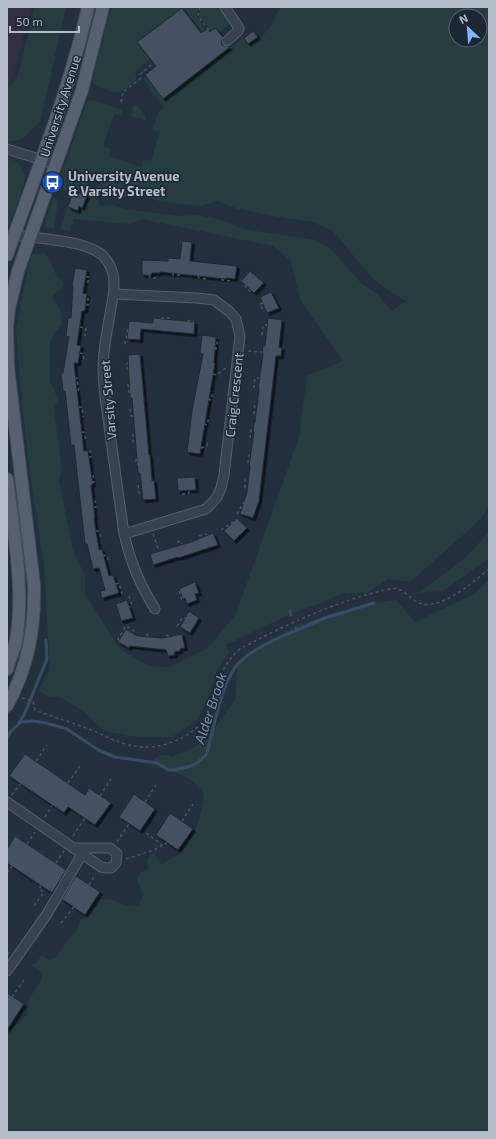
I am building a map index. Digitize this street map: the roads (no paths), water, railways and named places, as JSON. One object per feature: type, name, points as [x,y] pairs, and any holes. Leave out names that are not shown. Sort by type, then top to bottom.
[{"type":"main road","name":"University Avenue","points":[[7,255],[41,160],[77,51],[88,7]]},
{"type":"main road","name":"University Avenue","points":[[7,706],[20,679],[30,642],[34,623],[34,585],[8,367],[7,327],[13,288],[82,90],[103,7]]},
{"type":"main road","points":[[7,479],[18,572],[19,603],[16,639],[7,669]]},
{"type":"street","points":[[225,7],[239,28],[238,31],[227,41]]},
{"type":"street","points":[[7,149],[56,164]]},
{"type":"street","name":"Varsity Street","points":[[14,236],[79,244],[93,249],[103,255],[113,272],[114,294],[104,354],[104,383],[124,534],[128,553],[139,583],[154,609]]},
{"type":"street","name":"Craig Crescent","points":[[114,294],[214,300],[230,312],[236,319],[240,336],[226,460],[221,488],[217,497],[206,509],[124,534]]},
{"type":"street","points":[[7,803],[73,848],[101,866],[111,868],[117,860],[117,854],[112,849],[73,848]]},
{"type":"street","points":[[7,970],[47,914],[82,854]]},
{"type":"waterway","points":[[297,630],[325,618],[374,603]]},
{"type":"waterway","name":"Alder Brook","points":[[290,611],[291,615]]},
{"type":"waterway","name":"Alder Brook","points":[[7,738],[11,731],[21,722],[33,721],[67,729],[100,751],[115,757],[157,763],[169,770],[191,766],[206,755],[216,715],[224,691],[228,680],[238,664],[251,653],[273,640],[297,630],[296,628]]},
{"type":"waterway","points":[[19,722],[24,715],[47,659],[46,640]]},
{"type":"place","name":"University Avenue & Varsity Street","points":[[53,183]]}]
